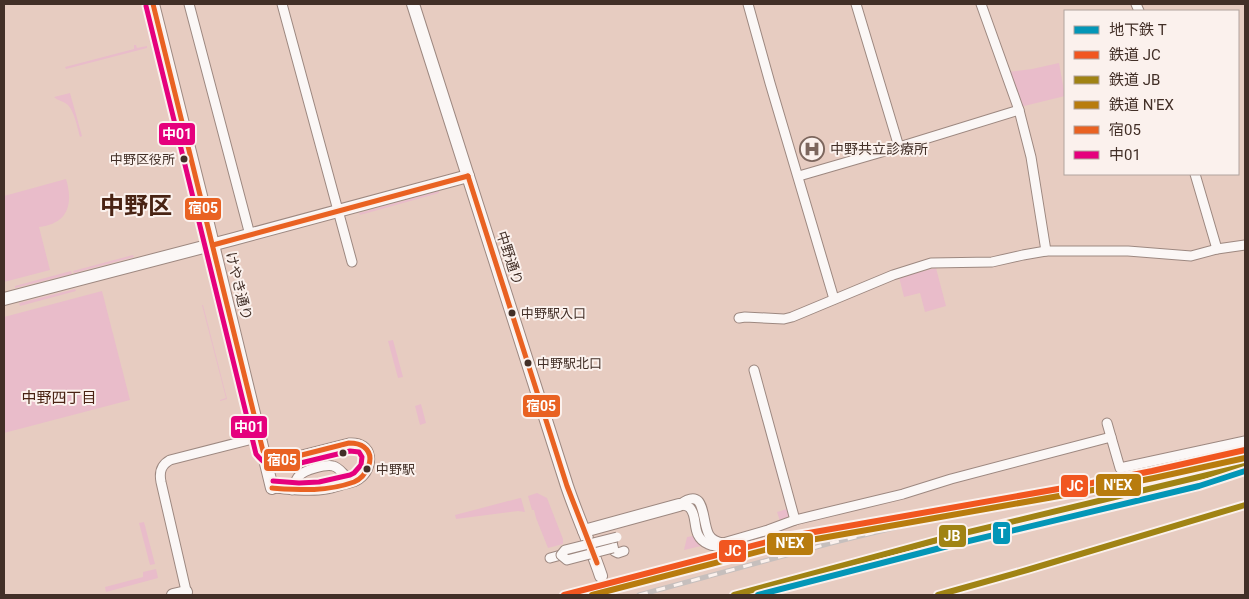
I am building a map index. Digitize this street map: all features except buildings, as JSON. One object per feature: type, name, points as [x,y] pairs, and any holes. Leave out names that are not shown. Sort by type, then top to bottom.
[{"type":"street","name":"けやき通り","points":[[153,4],[272,488]]},
{"type":"street","points":[[189,4],[250,235]]},
{"type":"street","points":[[282,4],[352,262]]},
{"type":"street","name":"中野通り","points":[[413,4],[567,486],[601,576]]},
{"type":"street","points":[[748,4],[834,299]]},
{"type":"street","points":[[856,4],[899,147]]},
{"type":"street","points":[[981,4],[1019,110],[1032,157],[1046,251]]},
{"type":"street","points":[[799,176],[1019,110]]},
{"type":"street","points":[[1195,175],[1217,249]]},
{"type":"street","points":[[4,299],[468,176]]},
{"type":"street","points":[[739,318],[745,316],[784,319],[792,317],[893,275],[931,263],[992,262],[1046,251],[1128,251],[1191,256],[1217,249],[1245,245]]},
{"type":"street","points":[[754,370],[795,520]]},
{"type":"street","points":[[1107,423],[1120,468],[1245,441]]},
{"type":"street","points":[[173,595],[187,594],[161,482],[160,471],[162,466],[170,460],[260,437]]},
{"type":"street","points":[[584,531],[678,505],[692,510],[699,538],[707,544],[718,546],[795,520],[903,494],[1111,437]]},
{"type":"street","points":[[263,451],[276,461],[356,442],[363,444],[370,458],[370,463],[365,472],[355,481],[324,490],[272,488]]},
{"type":"street","points":[[292,490],[298,477],[304,472],[327,465],[339,469],[350,481],[355,481]]},
{"type":"street","points":[[550,558],[560,555],[565,550],[614,537],[618,549],[567,560],[560,555]]},
{"type":"shaded area","points":[[141,4],[143,4],[155,54],[153,55]]},
{"type":"shaded area","points":[[134,45],[137,48],[147,46],[147,48],[66,69],[65,67],[134,49]]},
{"type":"shaded area","points":[[1059,63],[1064,96],[1020,107],[1008,72]]},
{"type":"shaded area","points":[[70,93],[82,136],[80,137],[70,108],[54,97]]},
{"type":"shaded area","points":[[66,179],[69,197],[66,212],[56,222],[39,227],[50,270],[4,282],[4,196]]},
{"type":"shaded area","points":[[439,191],[439,193],[360,215],[359,213]]},
{"type":"shaded area","points":[[133,255],[134,257],[74,273],[73,271]]},
{"type":"shaded area","points":[[936,268],[946,306],[925,312],[920,293],[904,297],[899,277]]},
{"type":"shaded area","points":[[71,271],[72,274],[15,288],[15,286]]},
{"type":"shaded area","points":[[211,281],[243,413],[209,282]]},
{"type":"shaded area","points":[[75,289],[76,291],[20,306],[19,303]]},
{"type":"shaded area","points":[[102,291],[130,400],[4,433],[4,317]]},
{"type":"shaded area","points":[[202,305],[227,399],[220,401],[226,398]]},
{"type":"shaded area","points":[[393,340],[403,377],[398,378],[388,341]]},
{"type":"shaded area","points":[[421,404],[426,423],[420,425],[415,406]]},
{"type":"shaded area","points":[[772,446],[791,515],[790,518],[780,521],[777,512],[787,509],[769,447]]},
{"type":"shaded area","points":[[537,493],[547,498],[563,539],[563,544],[548,548],[528,496]]},
{"type":"shaded area","points":[[521,498],[525,512],[518,511],[456,519],[455,515]]},
{"type":"shaded area","points":[[144,522],[155,564],[150,565],[139,523]]},
{"type":"shaded area","points":[[693,536],[701,546],[684,550],[687,537]]},
{"type":"shaded area","points":[[156,569],[158,578],[106,592],[105,587],[143,577],[143,572]]},
{"type":"tunnel","points":[[601,576],[607,595]]},
{"type":"railway","points":[[639,595],[831,543],[1059,488]]},
{"type":"metro line","name":"T","points":[[758,595],[948,546],[1199,486],[1245,471]]},
{"type":"rail line","name":"JC","points":[[564,595],[786,537],[1092,483],[1245,450]]},
{"type":"rail line","name":"N'EX","points":[[592,595],[788,544],[1093,490],[1245,458]]},
{"type":"rail line","name":"JB","points":[[734,595],[952,536],[1245,466]]},
{"type":"rail line","name":"JB","points":[[938,595],[1245,505]]},
{"type":"transit line","name":"宿05","points":[[153,4],[263,451],[271,458],[282,460],[353,443],[364,447],[370,456],[366,471],[354,482],[323,489],[272,488]]},
{"type":"transit line","name":"中01","points":[[146,6],[256,454],[268,465],[275,467],[284,467],[350,451],[359,452],[362,457],[361,465],[350,475],[319,482],[273,481]]},
{"type":"transit line","name":"宿05","points":[[468,176],[567,486],[597,563]]},
{"type":"transit line","name":"宿05","points":[[213,245],[468,176]]},
{"type":"place","name":"中野共立診療所","points":[[812,149]]},
{"type":"place","name":"中野区役所","points":[[184,159]]},
{"type":"place","name":"中野駅入口","points":[[512,313]]},
{"type":"place","name":"中野駅北口","points":[[528,363]]},
{"type":"place","name":"中野駅","points":[[367,469]]},
{"type":"district","name":"中野区","points":[[136,206]]},
{"type":"district","name":"中野四丁目","points":[[59,398]]}]
